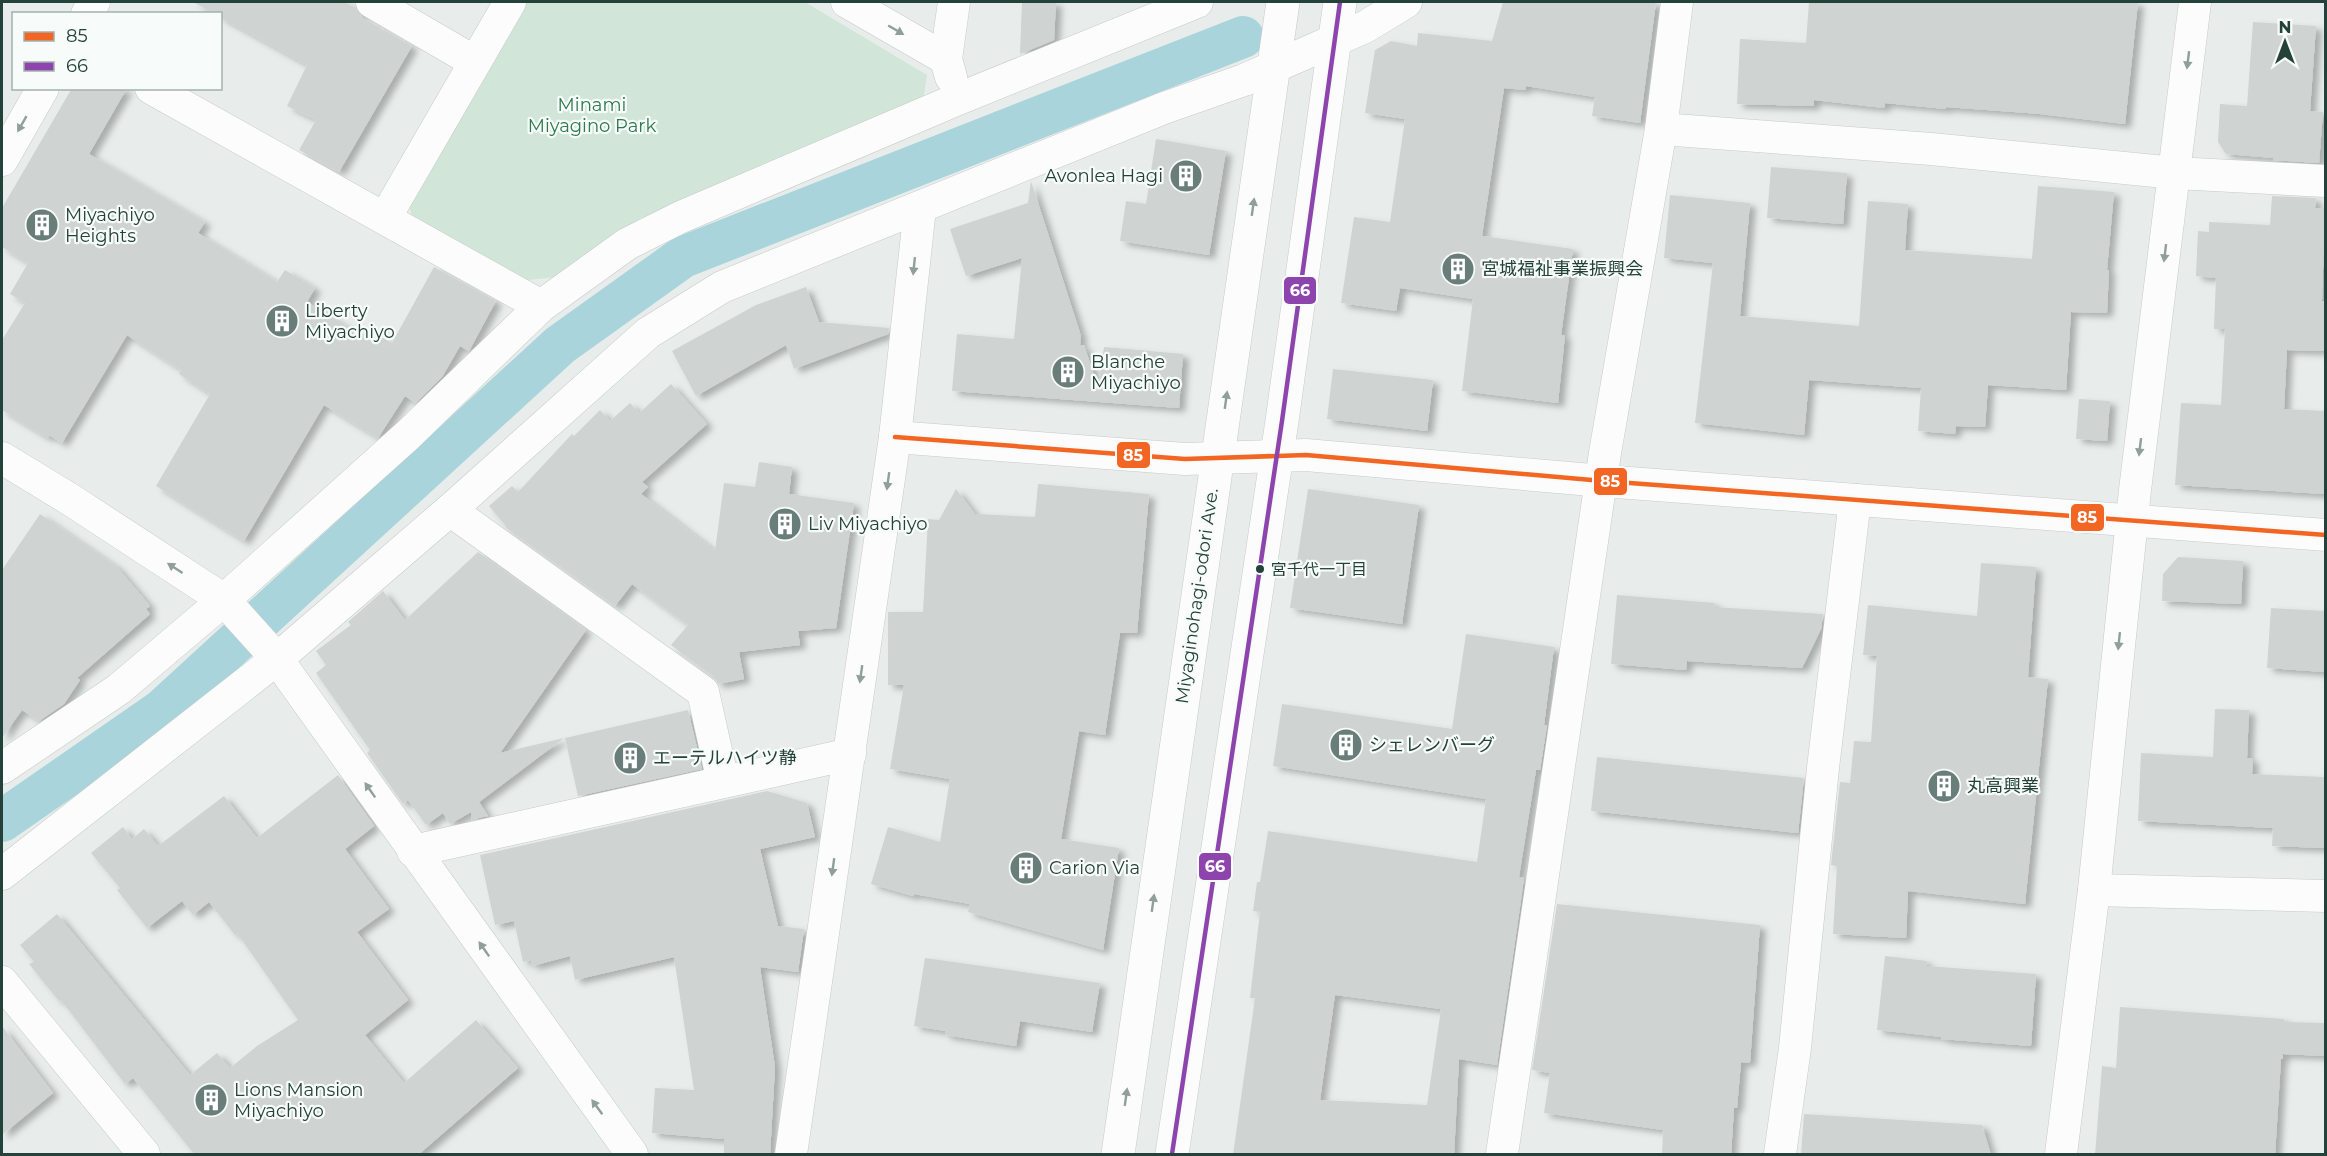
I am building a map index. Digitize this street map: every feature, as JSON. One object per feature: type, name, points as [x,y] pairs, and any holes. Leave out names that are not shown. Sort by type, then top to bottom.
[{"type":"street","points":[[372,2],[475,62]]},
{"type":"street","points":[[385,218],[510,2]]},
{"type":"street","points":[[847,2],[946,59]]},
{"type":"street","points":[[954,2],[946,59],[958,99]]},
{"type":"street","points":[[2,874],[250,629],[408,435],[541,306],[627,244],[681,217],[958,99],[1197,2]]},
{"type":"street","name":"Miyaginohagi-odori Ave.","points":[[1118,1155],[1283,2]]},
{"type":"street","points":[[1172,1155],[1276,456],[1340,2]]},
{"type":"street","points":[[2,768],[119,689],[250,629],[450,510],[648,333],[722,287],[1164,108],[1244,81],[1365,27],[1406,2]]},
{"type":"street","points":[[1502,1155],[1603,481],[1605,453],[1661,129],[1677,2]]},
{"type":"street","points":[[2061,1155],[2094,890],[2131,522],[2195,2]]},
{"type":"street","points":[[2,160],[42,90]]},
{"type":"street","points":[[155,90],[541,306]]},
{"type":"street","points":[[1661,129],[1941,150],[2175,172],[2325,181]]},
{"type":"street","points":[[791,1155],[895,437],[920,208]]},
{"type":"street","points":[[895,437],[1185,459],[1306,455],[1603,481],[2325,535]]},
{"type":"street","points":[[2,458],[71,500],[250,629],[413,850],[632,1155]]},
{"type":"street","points":[[1780,1155],[1795,1048],[1823,768],[1855,500]]},
{"type":"street","points":[[450,510],[703,692],[723,782]]},
{"type":"street","points":[[413,850],[850,754]]},
{"type":"street","points":[[2094,890],[2325,896]]},
{"type":"street","points":[[2,982],[144,1155]]},
{"type":"green space","name":"Minami Miyagino Park","points":[[526,2],[805,2],[927,75],[923,101],[639,219],[556,277],[519,281],[415,225],[407,200]]},
{"type":"building","points":[[193,2],[344,2],[356,8],[363,18],[412,46],[339,172],[299,150],[316,120],[287,106],[307,65],[222,18],[222,12],[211,12]]},
{"type":"building","points":[[1022,2],[1056,2],[1054,40],[1020,54]]},
{"type":"building","points":[[1503,2],[1656,2],[1640,123],[1592,116],[1595,97],[1526,86],[1525,90],[1504,88],[1482,236],[1573,249],[1561,335],[1565,335],[1558,403],[1462,391],[1473,299],[1400,288],[1396,311],[1341,303],[1354,217],[1390,222],[1405,119],[1365,113],[1375,50],[1391,41],[1417,46],[1418,33],[1492,41]]},
{"type":"building","points":[[1809,2],[2138,2],[2125,124],[2040,114],[1885,103],[1884,108],[1814,100],[1814,106],[1737,104],[1740,39],[1806,43]]},
{"type":"building","points":[[2253,22],[2316,26],[2310,111],[2323,112],[2319,163],[2226,154],[2218,142],[2220,104],[2247,106]]},
{"type":"building","points":[[71,90],[126,90],[89,154],[205,222],[198,233],[277,282],[285,270],[315,288],[307,302],[377,345],[381,337],[392,343],[434,267],[496,301],[469,351],[460,346],[442,377],[416,403],[405,396],[378,438],[324,405],[244,541],[156,486],[210,394],[179,374],[181,370],[127,335],[62,443],[49,435],[48,438],[2,410],[2,340],[25,303],[10,294],[28,263],[2,247],[2,208]]},
{"type":"building","name":"Avonlea Hagi","points":[[1156,139],[1226,151],[1209,255],[1120,241],[1126,201],[1146,204]]},
{"type":"building","points":[[1771,167],[1847,173],[1843,224],[1767,218]]},
{"type":"building","points":[[1031,181],[1081,336],[1080,345],[1084,345],[1098,387],[1104,347],[1183,354],[1179,408],[952,391],[957,334],[1014,339],[1022,258],[966,276],[950,229],[1028,203]]},
{"type":"building","points":[[2038,186],[2114,192],[2107,270],[2109,270],[2107,313],[2071,312],[2066,390],[1988,385],[1985,427],[1956,426],[1955,434],[1918,431],[1921,388],[1809,380],[1804,435],[1695,423],[1713,263],[1664,258],[1670,195],[1750,203],[1740,316],[1859,326],[1868,201],[1908,204],[1905,250],[2032,259]]},
{"type":"building","points":[[2272,196],[2316,198],[2315,208],[2325,208],[2322,301],[2325,301],[2325,351],[2287,350],[2284,409],[2325,411],[2325,494],[2175,485],[2181,403],[2221,405],[2225,329],[2214,329],[2216,278],[2196,276],[2198,231],[2209,232],[2209,222],[2270,225]]},
{"type":"building","points":[[806,287],[819,322],[889,328],[888,334],[794,369],[786,345],[696,396],[672,351],[756,305]]},
{"type":"building","points":[[1333,369],[1433,380],[1427,431],[1327,419]]},
{"type":"building","points":[[671,384],[707,424],[642,482],[648,487],[641,494],[715,551],[724,483],[755,487],[759,462],[792,467],[789,494],[854,503],[836,628],[798,631],[800,645],[739,652],[744,679],[718,684],[714,677],[671,645],[688,625],[632,584],[615,606],[505,527],[489,506],[512,486],[518,492],[572,434],[574,436],[600,410],[610,421],[630,403],[639,413]]},
{"type":"building","points":[[2079,399],[2110,401],[2107,441],[2076,439]]},
{"type":"building","points":[[1038,484],[1149,494],[1137,633],[1120,633],[1105,735],[1079,731],[1061,839],[1119,848],[1103,950],[968,912],[970,904],[914,894],[913,896],[871,884],[888,827],[940,842],[950,779],[890,769],[904,685],[888,685],[888,612],[923,612],[928,519],[939,520],[956,489],[975,514],[1035,517]]},
{"type":"building","points":[[1308,489],[1419,505],[1402,624],[1290,608]]},
{"type":"building","points":[[40,514],[117,567],[150,606],[146,609],[150,614],[77,678],[80,680],[64,704],[39,721],[22,710],[2,738],[2,570]]},
{"type":"building","points":[[478,552],[586,630],[500,753],[564,738],[479,802],[488,816],[472,819],[471,812],[450,824],[443,813],[426,825],[408,800],[403,804],[367,753],[370,750],[316,673],[326,665],[316,651],[351,625],[348,622],[383,591],[405,620]]},
{"type":"building","points":[[2178,557],[2243,561],[2241,604],[2162,601],[2163,574]]},
{"type":"building","points":[[1981,563],[2036,567],[2028,677],[2048,679],[2025,904],[1908,891],[1906,938],[1833,934],[1837,866],[1831,865],[1840,782],[1850,783],[1854,741],[1871,742],[1877,656],[1863,655],[1868,605],[1977,616]]},
{"type":"building","points":[[1617,595],[1715,603],[1714,607],[1823,614],[1821,629],[1802,668],[1687,661],[1686,670],[1611,664]]},
{"type":"building","points":[[2271,608],[2325,611],[2325,672],[2267,668]]},
{"type":"building","points":[[1466,634],[1554,647],[1544,725],[1547,725],[1540,770],[1536,770],[1519,877],[1524,878],[1497,1065],[1459,1059],[1454,1155],[1233,1155],[1255,998],[1250,998],[1260,912],[1253,911],[1268,831],[1477,862],[1486,799],[1273,766],[1282,704],[1452,729]],"holes":[[[1335,995],[1441,1009],[1427,1105],[1320,1100]]]},
{"type":"building","points":[[2215,709],[2249,710],[2247,758],[2253,759],[2252,774],[2325,777],[2325,848],[2272,846],[2273,828],[2138,821],[2141,753],[2213,757]]},
{"type":"building","name":"エーテルハイツ静","points":[[688,710],[702,769],[578,796],[565,738]]},
{"type":"building","points":[[1597,757],[1804,778],[1798,833],[1591,811]]},
{"type":"building","points":[[338,775],[374,826],[345,849],[389,909],[357,932],[408,1000],[365,1035],[404,1083],[476,1020],[518,1068],[418,1155],[195,1155],[133,1078],[125,1084],[61,1000],[59,1001],[29,964],[34,962],[20,945],[57,914],[190,1075],[217,1053],[230,1068],[257,1046],[298,1020],[237,933],[235,935],[209,902],[193,915],[182,901],[147,928],[117,890],[120,888],[91,853],[123,827],[132,839],[144,829],[158,846],[224,796],[257,838]]},
{"type":"building","points":[[767,791],[807,803],[815,837],[760,849],[778,926],[804,929],[798,972],[760,967],[775,1067],[770,1155],[724,1155],[724,1139],[652,1133],[655,1088],[694,1090],[674,957],[575,980],[570,956],[532,966],[531,960],[523,962],[514,921],[495,925],[480,855]]},
{"type":"building","points":[[1557,904],[1760,925],[1750,1063],[1741,1062],[1737,1108],[1734,1108],[1731,1155],[1662,1155],[1663,1130],[1544,1113],[1550,1073],[1532,1070]]},
{"type":"building","points":[[1885,956],[1927,961],[1926,966],[2036,974],[2031,1046],[1941,1039],[1942,1037],[1877,1030]]},
{"type":"building","points":[[925,958],[1100,983],[1092,1032],[1020,1021],[1016,1046],[945,1035],[945,1031],[914,1026]]},
{"type":"building","points":[[2120,1007],[2284,1019],[2284,1022],[2325,1023],[2325,1056],[2283,1054],[2283,1059],[2281,1059],[2275,1155],[2095,1155],[2102,1066],[2116,1068]]},
{"type":"building","points":[[2,1026],[53,1093],[2,1135]]},
{"type":"building","points":[[1804,1114],[1982,1125],[1991,1155],[1801,1155]]},
{"type":"waterway","points":[[2,821],[162,710],[560,345],[683,257],[1243,37]]},
{"type":"transit line","name":"66","points":[[1172,1154],[1282,421],[1340,2]]},
{"type":"transit line","name":"85","points":[[895,437],[1185,459],[1306,455],[1603,481],[2326,535]]},
{"type":"place","name":"Avonlea Hagi","points":[[1186,176]]},
{"type":"place","name":"Miyachiyo Heights","points":[[42,225]]},
{"type":"place","name":"宮城福祉事業振興会","points":[[1458,269]]},
{"type":"place","name":"Liberty Miyachiyo","points":[[282,321]]},
{"type":"place","name":"Blanche Miyachiyo","points":[[1068,372]]},
{"type":"place","name":"Liv Miyachiyo","points":[[785,524]]},
{"type":"place","name":"宮千代一丁目","points":[[1260,569]]},
{"type":"place","name":"シェレンバーグ","points":[[1346,745]]},
{"type":"place","name":"エーテルハイツ静","points":[[630,758]]},
{"type":"place","name":"丸高興業","points":[[1944,786]]},
{"type":"place","name":"Carion Via","points":[[1026,868]]},
{"type":"place","name":"Lions Mansion Miyachiyo","points":[[211,1100]]}]
